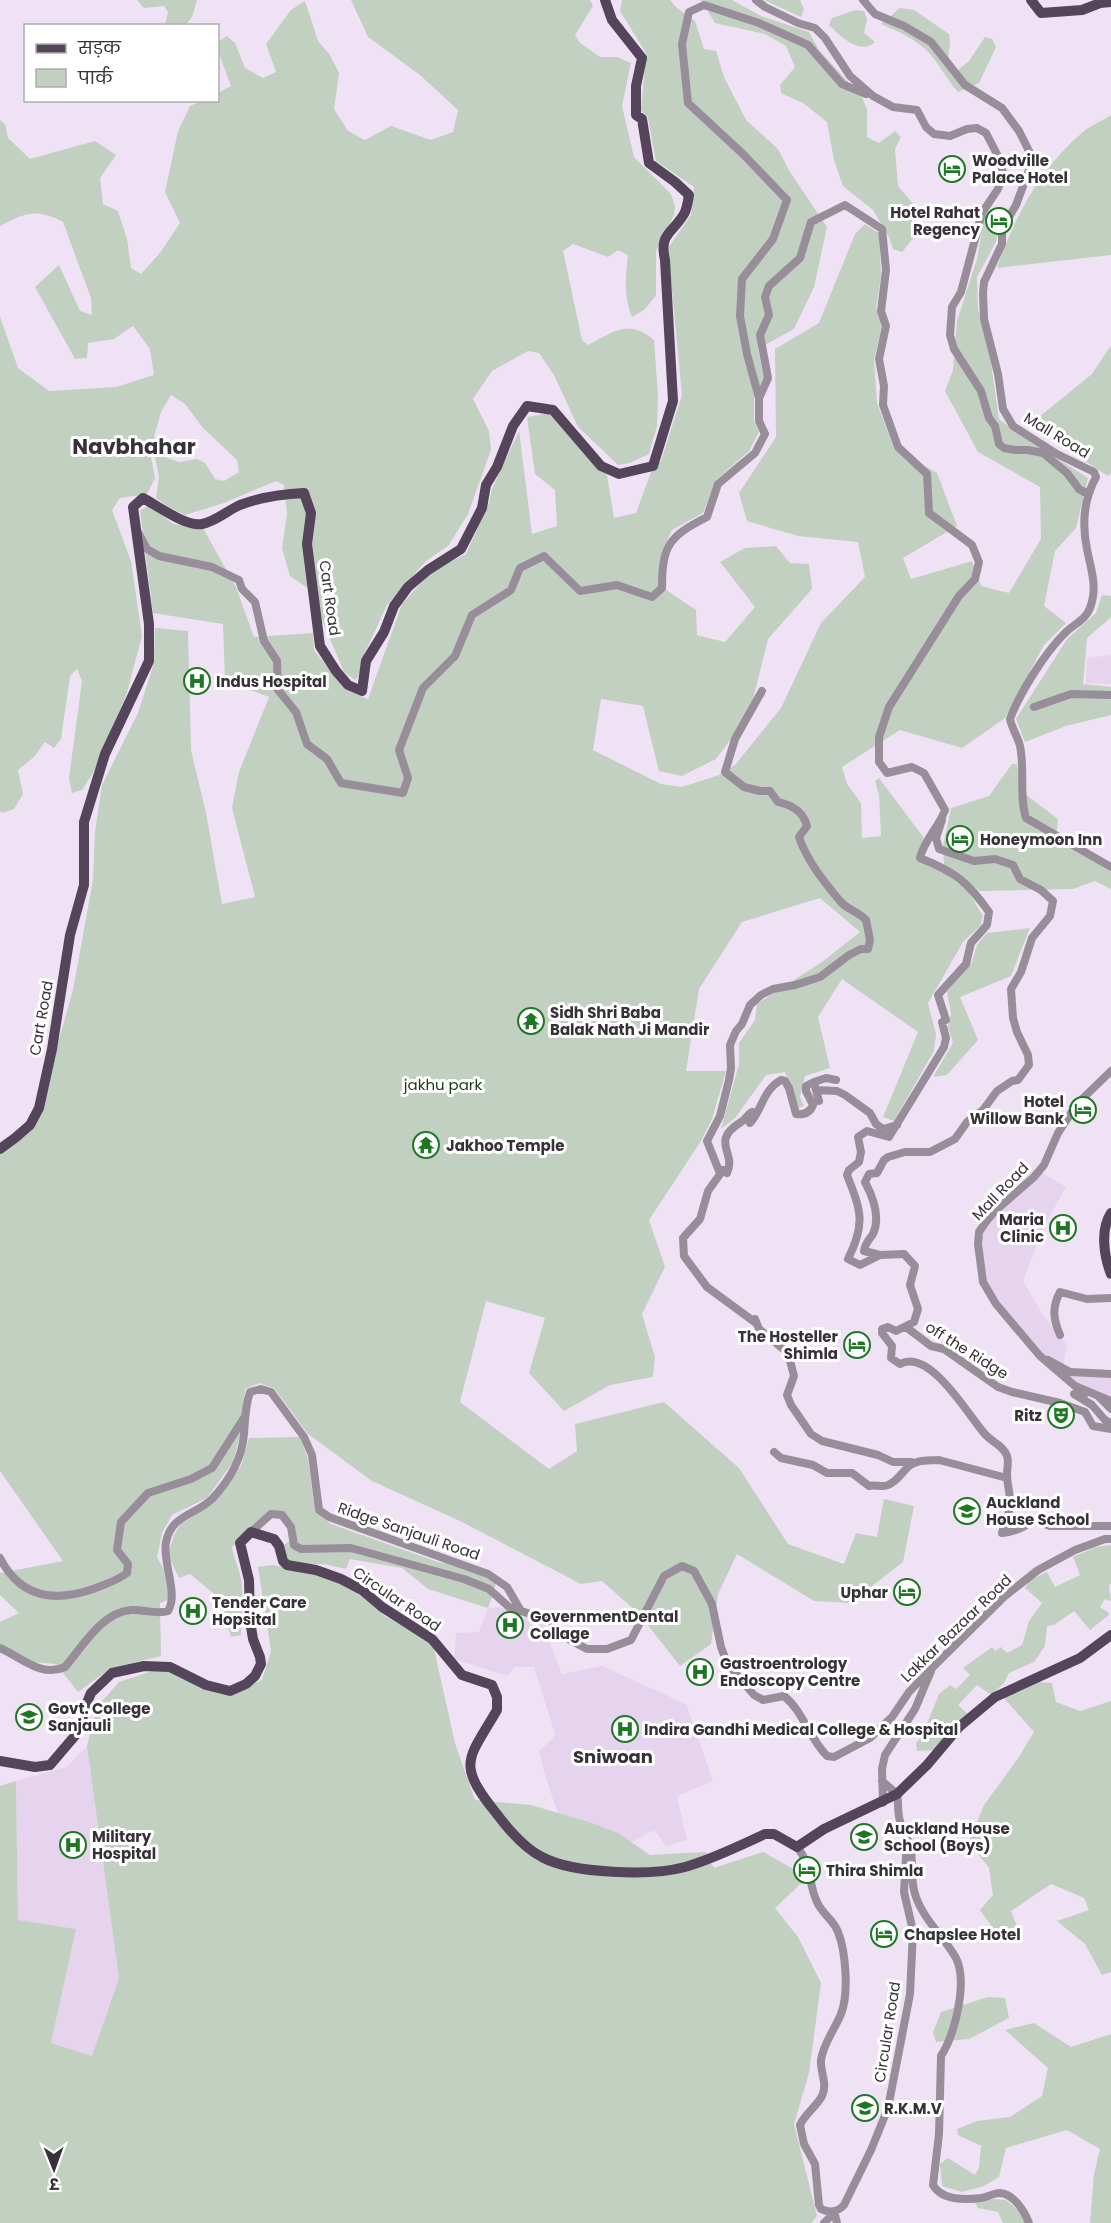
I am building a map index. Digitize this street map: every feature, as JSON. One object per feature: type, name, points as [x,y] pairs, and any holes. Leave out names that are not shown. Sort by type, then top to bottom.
[{"type":"main road","name":"Cart Road","points":[[0,1149],[30,1125],[39,1108],[52,1048],[70,935],[84,885],[84,822],[105,754],[149,661],[149,624],[133,507],[143,498],[178,519],[202,524],[241,505],[279,494],[304,493],[311,513],[307,544],[320,646],[348,685],[362,691],[366,661],[384,632],[394,606],[408,587],[428,570],[461,549],[482,508],[486,485],[497,467],[513,426],[527,406],[553,410],[602,466],[619,474],[654,466],[673,401],[665,260],[662,246],[668,232],[685,213],[689,195],[649,163],[642,119],[636,115],[636,86],[642,58],[612,20],[605,0]]},
{"type":"main road","points":[[1031,0],[1041,12],[1082,10],[1100,3],[1111,2]]},
{"type":"main road","points":[[1111,1213],[1105,1229],[1106,1259],[1111,1274]]},
{"type":"main road","points":[[0,1761],[35,1767],[50,1765],[79,1731],[91,1693],[112,1673],[144,1666],[170,1667],[206,1685],[230,1691],[246,1684],[255,1676],[261,1664],[253,1639],[249,1580],[240,1543],[251,1532]]},
{"type":"main road","name":"Circular Road","points":[[251,1532],[274,1539],[287,1565],[316,1570],[342,1579],[362,1590],[382,1607],[432,1639],[462,1675],[492,1685],[498,1704],[497,1710],[471,1754],[471,1776],[486,1801],[531,1850],[554,1862],[577,1868],[620,1872],[682,1868],[705,1861],[765,1834],[774,1834],[797,1847]]},
{"type":"main road","points":[[797,1847],[824,1829],[897,1794],[927,1765],[959,1727],[995,1697],[1080,1658],[1111,1635]]},
{"type":"street","points":[[610,14],[614,0]]},
{"type":"street","points":[[756,0],[765,7],[798,23],[815,28],[825,38],[850,76],[873,96]]},
{"type":"street","name":"Mall Road","points":[[863,0],[875,14],[904,26],[931,42],[964,85],[1002,108],[1027,144],[1031,161],[1029,170],[1016,205],[1002,229],[1002,244],[984,282],[984,318],[998,374],[1003,409],[1008,420],[1013,426],[1058,454],[1094,472],[1096,477],[1085,509],[1084,530],[1095,584],[1090,611],[1065,632],[1049,651],[1021,695],[1010,720],[1020,745],[1026,818],[1111,867]]},
{"type":"street","points":[[137,531],[147,549],[159,556],[212,567],[239,580],[242,589],[255,602],[264,641],[277,661],[278,690],[296,712],[307,744],[327,759],[341,783],[403,793],[408,778],[399,750],[423,688],[455,656],[472,615],[511,590],[520,568],[544,556],[580,591],[617,585],[651,597],[662,588],[662,571],[669,544],[679,532],[707,517],[718,484],[754,453],[765,434],[759,421],[759,398],[740,316],[742,279],[773,239],[787,200],[688,103],[682,44],[689,12],[704,5],[759,23],[808,45],[842,84],[873,96],[893,107],[917,110],[926,127],[934,134],[950,136],[967,129],[977,128],[986,134],[1000,160],[1003,173],[998,189],[982,213],[961,292],[952,307],[950,335],[954,349],[981,391],[989,418],[995,426],[999,444],[1004,448],[1043,453],[1067,473],[1079,489],[1084,492],[1090,490]]},
{"type":"street","points":[[759,398],[768,378],[760,335],[769,315],[765,297],[769,286],[800,258],[811,222],[845,205],[882,229],[886,270],[881,311],[886,326],[879,359],[884,386],[883,405],[898,447],[927,474],[929,513],[972,545],[979,562],[975,579],[959,596],[889,707],[879,736],[879,762],[887,773],[912,766],[924,773],[945,810],[936,838],[939,849],[967,859],[983,861],[995,859],[1012,865],[1020,879],[1053,901],[1047,922],[1032,938],[1026,961],[1011,989],[1013,1018],[1017,1032],[1028,1050],[1029,1065],[1017,1080],[1012,1081],[993,1095],[983,1110],[967,1122],[955,1139],[930,1152],[905,1152],[888,1157],[877,1173],[869,1174],[865,1182],[876,1211],[874,1230],[864,1245],[864,1251],[880,1255],[904,1254],[915,1266],[910,1285],[918,1309],[914,1322],[896,1331],[888,1328],[882,1329],[882,1333],[892,1346],[891,1358],[900,1364],[915,1362],[933,1372],[946,1383],[985,1435],[1007,1456],[1010,1504],[1002,1533],[1022,1528],[1032,1519],[1050,1526],[1111,1527]]},
{"type":"street","points":[[762,691],[735,739],[725,772],[744,787],[770,791],[778,802],[800,811],[807,826],[799,837],[805,853],[840,902],[866,920],[870,940],[868,949],[861,949],[849,955],[820,977],[773,989],[761,995],[750,1005],[730,1045],[730,1074],[720,1116],[707,1142],[719,1171],[723,1170],[727,1173],[729,1169],[725,1144],[729,1130],[752,1112],[750,1124],[760,1109],[763,1098],[781,1080],[787,1084],[795,1114],[804,1114],[812,1109],[813,1105],[806,1086],[815,1086],[845,1095],[870,1113],[876,1124],[883,1129],[897,1125]]},
{"type":"street","points":[[1034,707],[1071,694],[1111,695]]},
{"type":"street","points":[[880,1255],[860,1265],[848,1259],[857,1238],[861,1220],[847,1175],[859,1162],[861,1152],[858,1137],[867,1131],[890,1137],[944,1047],[946,1038],[942,1022],[946,1020],[938,996],[966,964],[971,943],[987,925],[989,912],[972,888],[943,867],[920,858],[922,849],[942,820]]},
{"type":"street","name":"Mall Road","points":[[1111,1071],[1077,1104],[1058,1133],[1044,1165],[1034,1177],[994,1212],[979,1232],[978,1244],[983,1281],[996,1304],[1040,1356],[1066,1380],[1086,1392],[1111,1401]]},
{"type":"street","points":[[815,1086],[826,1078],[836,1080]]},
{"type":"street","points":[[815,1086],[819,1101]]},
{"type":"street","points":[[723,1170],[708,1191],[700,1219],[683,1238],[684,1256],[707,1287],[755,1319],[764,1334],[789,1353],[794,1376],[788,1395],[791,1406],[811,1434],[822,1442],[878,1455],[893,1462],[939,1460],[1007,1478]]},
{"type":"street","points":[[1060,1335],[1054,1315],[1054,1304],[1060,1292],[1087,1299],[1111,1298]]},
{"type":"street","name":"off the Ridge","points":[[906,1327],[931,1346],[944,1349],[1005,1390],[1072,1407],[1088,1414],[1093,1426],[1111,1429]]},
{"type":"street","points":[[1040,1356],[1070,1372],[1111,1374]]},
{"type":"street","name":"Ridge Sanjauli Road","points":[[0,1648],[35,1668],[58,1670],[65,1667],[110,1616],[133,1610],[159,1613],[168,1611],[171,1599],[166,1541],[178,1520],[211,1500],[236,1467],[244,1434],[244,1418],[250,1392],[261,1389],[272,1392],[304,1437],[312,1455],[319,1510],[329,1517],[488,1574],[507,1587],[521,1612]]},
{"type":"street","points":[[1111,1409],[1100,1397],[1098,1400],[1074,1394],[1092,1405],[1105,1420],[1111,1423]]},
{"type":"street","points":[[0,1558],[10,1576],[17,1582],[28,1590],[44,1595],[78,1594],[118,1579],[128,1573],[128,1564],[117,1550],[120,1521],[148,1493],[191,1479],[212,1468],[244,1418]]},
{"type":"street","points":[[774,1452],[786,1460],[813,1465],[827,1473],[852,1473],[869,1486],[874,1484],[885,1487],[905,1472],[907,1467],[918,1461]]},
{"type":"street","points":[[251,1532],[271,1514],[282,1515],[291,1527],[294,1545],[302,1549],[351,1548],[400,1560],[484,1587],[495,1593],[509,1607],[521,1612]]},
{"type":"street","name":"Lakkar Bazaar Road","points":[[521,1612],[549,1620],[570,1640],[587,1649],[607,1649],[631,1640],[664,1576],[682,1566],[694,1571],[712,1604],[721,1647],[727,1663],[754,1695],[763,1700],[784,1696],[793,1703],[815,1744],[827,1756],[834,1757],[870,1738],[892,1717],[909,1692],[1005,1596],[1038,1570],[1075,1550],[1109,1537]]},
{"type":"street","points":[[883,1803],[885,1755],[915,1708],[932,1668]]},
{"type":"street","points":[[882,1784],[897,1794]]},
{"type":"street","name":"Circular Road","points":[[797,1847],[806,1858],[810,1868],[816,1901],[838,1931],[845,1975],[842,2012],[822,2053],[823,2095],[800,2125],[804,2144],[815,2164],[819,2205],[831,2218],[842,2208],[849,2196],[871,2150],[891,2097],[911,1980],[913,1931],[904,1893],[907,1839],[899,1818],[897,1794]]},
{"type":"street","points":[[907,1839],[911,1853],[912,1879],[916,1898],[956,1958],[960,1976],[960,1995],[953,2026],[948,2045],[941,2056],[939,2134],[933,2185],[937,2192],[948,2197],[965,2199],[1005,2194],[1016,2201],[1029,2223]]},
{"type":"shaded area","points":[[1111,655],[1111,684],[1086,683],[1087,658]]},
{"type":"shaded area","points":[[1034,1169],[1066,1187],[1043,1228],[1023,1281],[1043,1315],[1067,1345],[1063,1366],[1111,1377],[1111,1408],[1071,1387],[1048,1369],[986,1295],[975,1242],[975,1229]]},
{"type":"shaded area","name":"Indira Gandhi Medical College & Hospital","points":[[500,1607],[545,1624],[546,1633],[562,1674],[602,1666],[686,1704],[713,1781],[677,1796],[687,1840],[666,1846],[654,1830],[614,1852],[562,1825],[539,1751],[553,1739],[555,1734],[534,1667],[515,1667],[507,1676],[454,1659],[456,1633],[479,1632],[488,1608]]},
{"type":"shaded area","points":[[87,1746],[119,1978],[92,2056],[51,2043],[76,1929],[18,1920],[16,1781],[67,1767]]},
{"type":"green space","points":[[137,0],[197,0],[192,17],[187,24],[165,24],[168,12],[164,6],[144,8]]},
{"type":"green space","points":[[351,0],[590,0],[593,6],[575,35],[580,43],[600,57],[617,57],[631,63],[622,106],[634,157],[671,194],[675,206],[674,215],[656,251],[656,296],[644,310],[632,317],[626,286],[628,255],[618,250],[608,257],[573,244],[563,251],[582,340],[588,345],[613,332],[629,328],[645,333],[654,340],[658,395],[657,426],[649,454],[630,463],[618,465],[578,427],[554,375],[539,353],[528,351],[492,371],[473,399],[489,431],[491,450],[468,514],[448,546],[426,561],[387,605],[362,659],[359,676],[355,680],[344,672],[309,589],[290,576],[282,548],[287,514],[284,485],[276,481],[224,503],[185,515],[156,498],[159,477],[155,457],[162,456],[179,462],[197,459],[205,463],[215,479],[224,481],[239,472],[237,460],[203,428],[185,404],[171,395],[161,412],[154,437],[160,449],[151,457],[155,478],[147,494],[120,498],[112,510],[131,561],[142,636],[126,696],[93,773],[82,790],[72,793],[69,778],[82,681],[77,669],[70,676],[61,739],[54,748],[45,742],[34,757],[18,770],[23,794],[14,809],[2,813],[0,811],[0,317],[18,368],[49,391],[116,387],[154,375],[150,349],[133,326],[114,339],[88,343],[87,358],[75,359],[35,287],[59,265],[80,311],[92,315],[91,298],[63,222],[45,215],[31,214],[0,226],[0,120],[5,124],[8,138],[30,159],[95,141],[116,155],[100,178],[103,204],[118,211],[127,239],[131,268],[141,274],[160,253],[180,223],[165,192],[178,131],[190,106],[199,102],[219,102],[219,92],[231,86],[219,54],[219,41],[227,36],[235,43],[245,68],[263,78],[276,72],[266,44],[291,10],[305,1],[318,41],[330,55],[339,73],[334,109],[348,131],[365,140],[391,126],[431,140],[453,132],[458,110],[420,75],[368,37]]},
{"type":"green space","name":"jakhu park","points":[[622,0],[670,0],[695,21],[704,49],[716,51],[724,77],[746,120],[778,149],[790,172],[827,227],[814,287],[794,329],[758,349],[764,377],[754,398],[754,421],[759,432],[749,451],[716,480],[703,513],[672,530],[662,552],[659,585],[696,610],[697,635],[725,642],[755,607],[720,562],[745,548],[776,546],[790,563],[809,564],[812,589],[768,639],[749,715],[716,759],[682,776],[659,771],[643,706],[601,699],[593,750],[661,784],[682,787],[719,775],[735,765],[781,708],[821,623],[865,577],[858,542],[798,536],[747,521],[739,493],[776,437],[775,349],[819,323],[855,234],[865,224],[879,233],[881,276],[876,308],[882,324],[874,360],[877,403],[894,448],[937,473],[957,526],[903,558],[911,579],[972,561],[981,586],[1009,593],[1041,539],[1040,487],[978,452],[945,391],[953,370],[957,321],[977,259],[984,216],[1003,209],[996,242],[977,277],[978,309],[990,357],[999,419],[1088,478],[1076,528],[1055,551],[1044,606],[1066,623],[1044,645],[1005,718],[962,748],[900,730],[842,767],[847,784],[861,803],[862,838],[881,836],[879,795],[875,781],[879,778],[924,838],[916,860],[943,872],[968,891],[983,916],[980,926],[963,942],[928,1003],[936,1034],[934,1051],[894,1121],[883,1117],[918,1032],[842,979],[818,1017],[830,1068],[805,1076],[800,1097],[804,1106],[798,1108],[785,1072],[766,1075],[736,1117],[721,1129],[739,1064],[739,1043],[755,1020],[757,1004],[822,962],[860,932],[820,898],[742,922],[699,989],[686,1071],[726,1071],[712,1119],[701,1141],[649,1220],[665,1267],[642,1314],[655,1357],[653,1377],[610,1385],[564,1411],[529,1373],[545,1318],[486,1301],[460,1402],[549,1469],[577,1451],[575,1424],[664,1402],[739,1468],[788,1544],[844,1564],[856,1533],[877,1537],[884,1499],[914,1506],[903,1562],[850,1603],[814,1601],[737,1554],[718,1594],[711,1644],[680,1666],[639,1614],[602,1581],[581,1584],[460,1521],[372,1481],[308,1434],[274,1388],[259,1383],[245,1389],[240,1435],[233,1462],[207,1498],[172,1515],[162,1533],[157,1557],[175,1591],[173,1598],[160,1603],[161,1656],[111,1668],[78,1692],[56,1664],[32,1662],[0,1647],[0,1622],[19,1613],[0,1595],[0,1573],[63,1561],[0,1471],[0,1149],[35,1124],[73,990],[93,880],[95,832],[102,785],[138,713],[154,663],[155,628],[188,631],[191,750],[206,813],[222,904],[255,897],[232,808],[239,772],[269,697],[225,680],[223,624],[153,613],[140,511],[149,505],[173,524],[203,528],[236,587],[254,637],[313,633],[314,650],[344,689],[368,699],[402,604],[432,571],[466,554],[489,503],[492,489],[519,431],[532,534],[557,526],[555,490],[535,474],[527,417],[550,413],[607,475],[614,518],[636,513],[651,472],[661,461],[682,395],[668,248],[691,215],[694,187],[656,161],[648,118],[641,110],[646,53],[620,11]]},
{"type":"green space","points":[[701,0],[732,0],[761,16],[809,32],[819,50],[862,97],[867,109],[867,137],[879,143],[895,131],[901,137],[895,149],[898,186],[914,205],[921,229],[902,252],[893,249],[889,237],[873,210],[843,186],[834,160],[827,122],[803,103],[781,93],[780,85],[795,67],[786,46],[765,34],[715,23]]},
{"type":"green space","points":[[764,0],[800,0],[804,9],[801,17]]},
{"type":"green space","points":[[900,8],[914,10],[949,34],[947,68],[952,75],[969,61],[985,37],[992,39],[996,47],[979,83],[958,92],[934,58],[920,44],[881,24]]},
{"type":"green space","points":[[856,10],[864,11],[867,19],[864,33],[875,42],[869,46],[863,47],[850,43],[829,25],[832,18]]},
{"type":"green space","points":[[1111,115],[1111,255],[997,268],[1012,230],[1042,177],[1054,161],[1083,132]]},
{"type":"green space","points":[[1111,345],[1111,473],[1108,476],[1029,425],[1092,374]]},
{"type":"green space","points":[[1102,595],[1111,596],[1111,617],[1087,638],[1083,684],[1111,687],[1111,715],[1066,726],[1025,742],[1016,719],[1067,639],[1096,613]]},
{"type":"green space","points":[[1012,764],[1017,764],[1021,791],[1058,819],[1056,839],[1111,872],[1111,889],[1095,881],[1073,889],[980,891],[944,865],[943,846],[951,808],[989,796]]},
{"type":"green space","points":[[1030,928],[1011,976],[960,997],[978,1040],[947,1075],[933,1077],[953,1043],[948,1027],[951,1013],[947,992],[972,962],[977,945],[987,933]]},
{"type":"green space","points":[[300,1437],[308,1459],[315,1511],[331,1524],[438,1562],[473,1566],[497,1581],[488,1608],[428,1589],[402,1568],[350,1559],[346,1569],[324,1564],[292,1564],[284,1558],[284,1545],[295,1537],[293,1524],[270,1510],[232,1547],[241,1577],[242,1598],[241,1635],[231,1637],[219,1598],[190,1574],[179,1578],[168,1555],[174,1535],[181,1524],[212,1505],[241,1466],[249,1438]]},
{"type":"green space","points":[[1111,1545],[1111,1584],[1109,1585],[1111,1601],[1105,1599],[1100,1607],[1109,1615],[1090,1630],[1074,1611],[1054,1625],[1047,1626],[1045,1646],[1034,1662],[1009,1673],[1004,1683],[991,1695],[977,1685],[958,1705],[969,1715],[936,1750],[917,1751],[916,1743],[927,1730],[926,1726],[939,1694],[950,1685],[956,1689],[970,1675],[963,1668],[992,1647],[995,1651],[1001,1647],[1007,1653],[1022,1645],[1029,1621],[1042,1603],[1025,1588],[1030,1580],[1047,1572],[1055,1587],[1080,1575],[1073,1557],[1096,1547]]},
{"type":"green space","points":[[273,1565],[341,1579],[386,1617],[432,1640],[455,1743],[475,1800],[531,1805],[589,1822],[618,1833],[650,1855],[706,1852],[714,1868],[763,1852],[808,1877],[775,1908],[798,1937],[821,1983],[809,2073],[794,2124],[817,2216],[811,2223],[0,2223],[0,1786],[16,1781],[18,1920],[76,1929],[51,2043],[92,2056],[119,1978],[87,1746],[97,1707],[119,1682],[161,1668],[230,1695],[262,1680],[271,1651],[258,1567]]},
{"type":"green space","points":[[1031,1682],[1052,1683],[1056,1702],[1080,1711],[1111,1701],[1111,1972],[1102,1975],[1085,1944],[1057,1921],[1089,1910],[1084,1898],[1051,1884],[1011,1911],[1022,1939],[997,1934],[980,1910],[993,1895],[989,1868],[969,1842],[984,1805],[1034,1732],[1003,1697]]},
{"type":"green space","points":[[988,1997],[1005,1998],[1009,2018],[969,2039],[936,2042],[933,2032],[941,2012]]},
{"type":"green space","points":[[1034,2023],[1071,2047],[1111,2034],[1111,2223],[1090,2223],[1094,2174],[1100,2149],[1067,2130],[1006,2148],[999,2177],[984,2186],[962,2192],[942,2186],[940,2164],[948,2158],[975,2175],[979,2168],[981,2146],[958,2135],[957,2129],[977,2121],[1010,2117],[1042,2096],[1048,2068],[1005,2030]]},
{"type":"green space","points":[[1006,2200],[1032,2223],[1003,2223],[998,2212],[978,2208],[974,2201]]},
{"type":"place","name":"Woodville Palace Hotel","points":[[952,169]]},
{"type":"place","name":"Hotel Rahat Regency","points":[[999,221]]},
{"type":"place","name":"Indus Hospital","points":[[197,681]]},
{"type":"place","name":"Honeymoon Inn","points":[[960,839]]},
{"type":"place","name":"Sidh Shri Baba Balak Nath Ji Mandir","points":[[531,1021]]},
{"type":"place","name":"Hotel Willow Bank","points":[[1083,1110]]},
{"type":"place","name":"Jakhoo Temple","points":[[426,1145]]},
{"type":"place","name":"Maria Clinic","points":[[1063,1228]]},
{"type":"place","name":"The Hosteller Shimla","points":[[857,1345]]},
{"type":"place","name":"Ritz","points":[[1061,1415]]},
{"type":"place","name":"Auckland House School","points":[[967,1511]]},
{"type":"place","name":"Uphar","points":[[907,1592]]},
{"type":"place","name":"Tender Care Hopsital","points":[[193,1611]]},
{"type":"place","name":"GovernmentDental Collage","points":[[510,1625]]},
{"type":"place","name":"Gastroentrology Endoscopy Centre","points":[[700,1672]]},
{"type":"place","name":"Govt. College Sanjauli","points":[[29,1717]]},
{"type":"place","name":"Indira Gandhi Medical College & Hospital","points":[[625,1729]]},
{"type":"place","name":"Auckland House School (Boys)","points":[[864,1837]]},
{"type":"place","name":"Military Hospital","points":[[73,1845]]},
{"type":"place","name":"Thira Shimla","points":[[807,1870]]},
{"type":"place","name":"Chapslee Hotel","points":[[884,1934]]},
{"type":"place","name":"R.K.M.V","points":[[865,2108]]},
{"type":"district","name":"Navbhahar","points":[[134,446]]},
{"type":"district","name":"Sniwoan","points":[[613,1756]]}]
